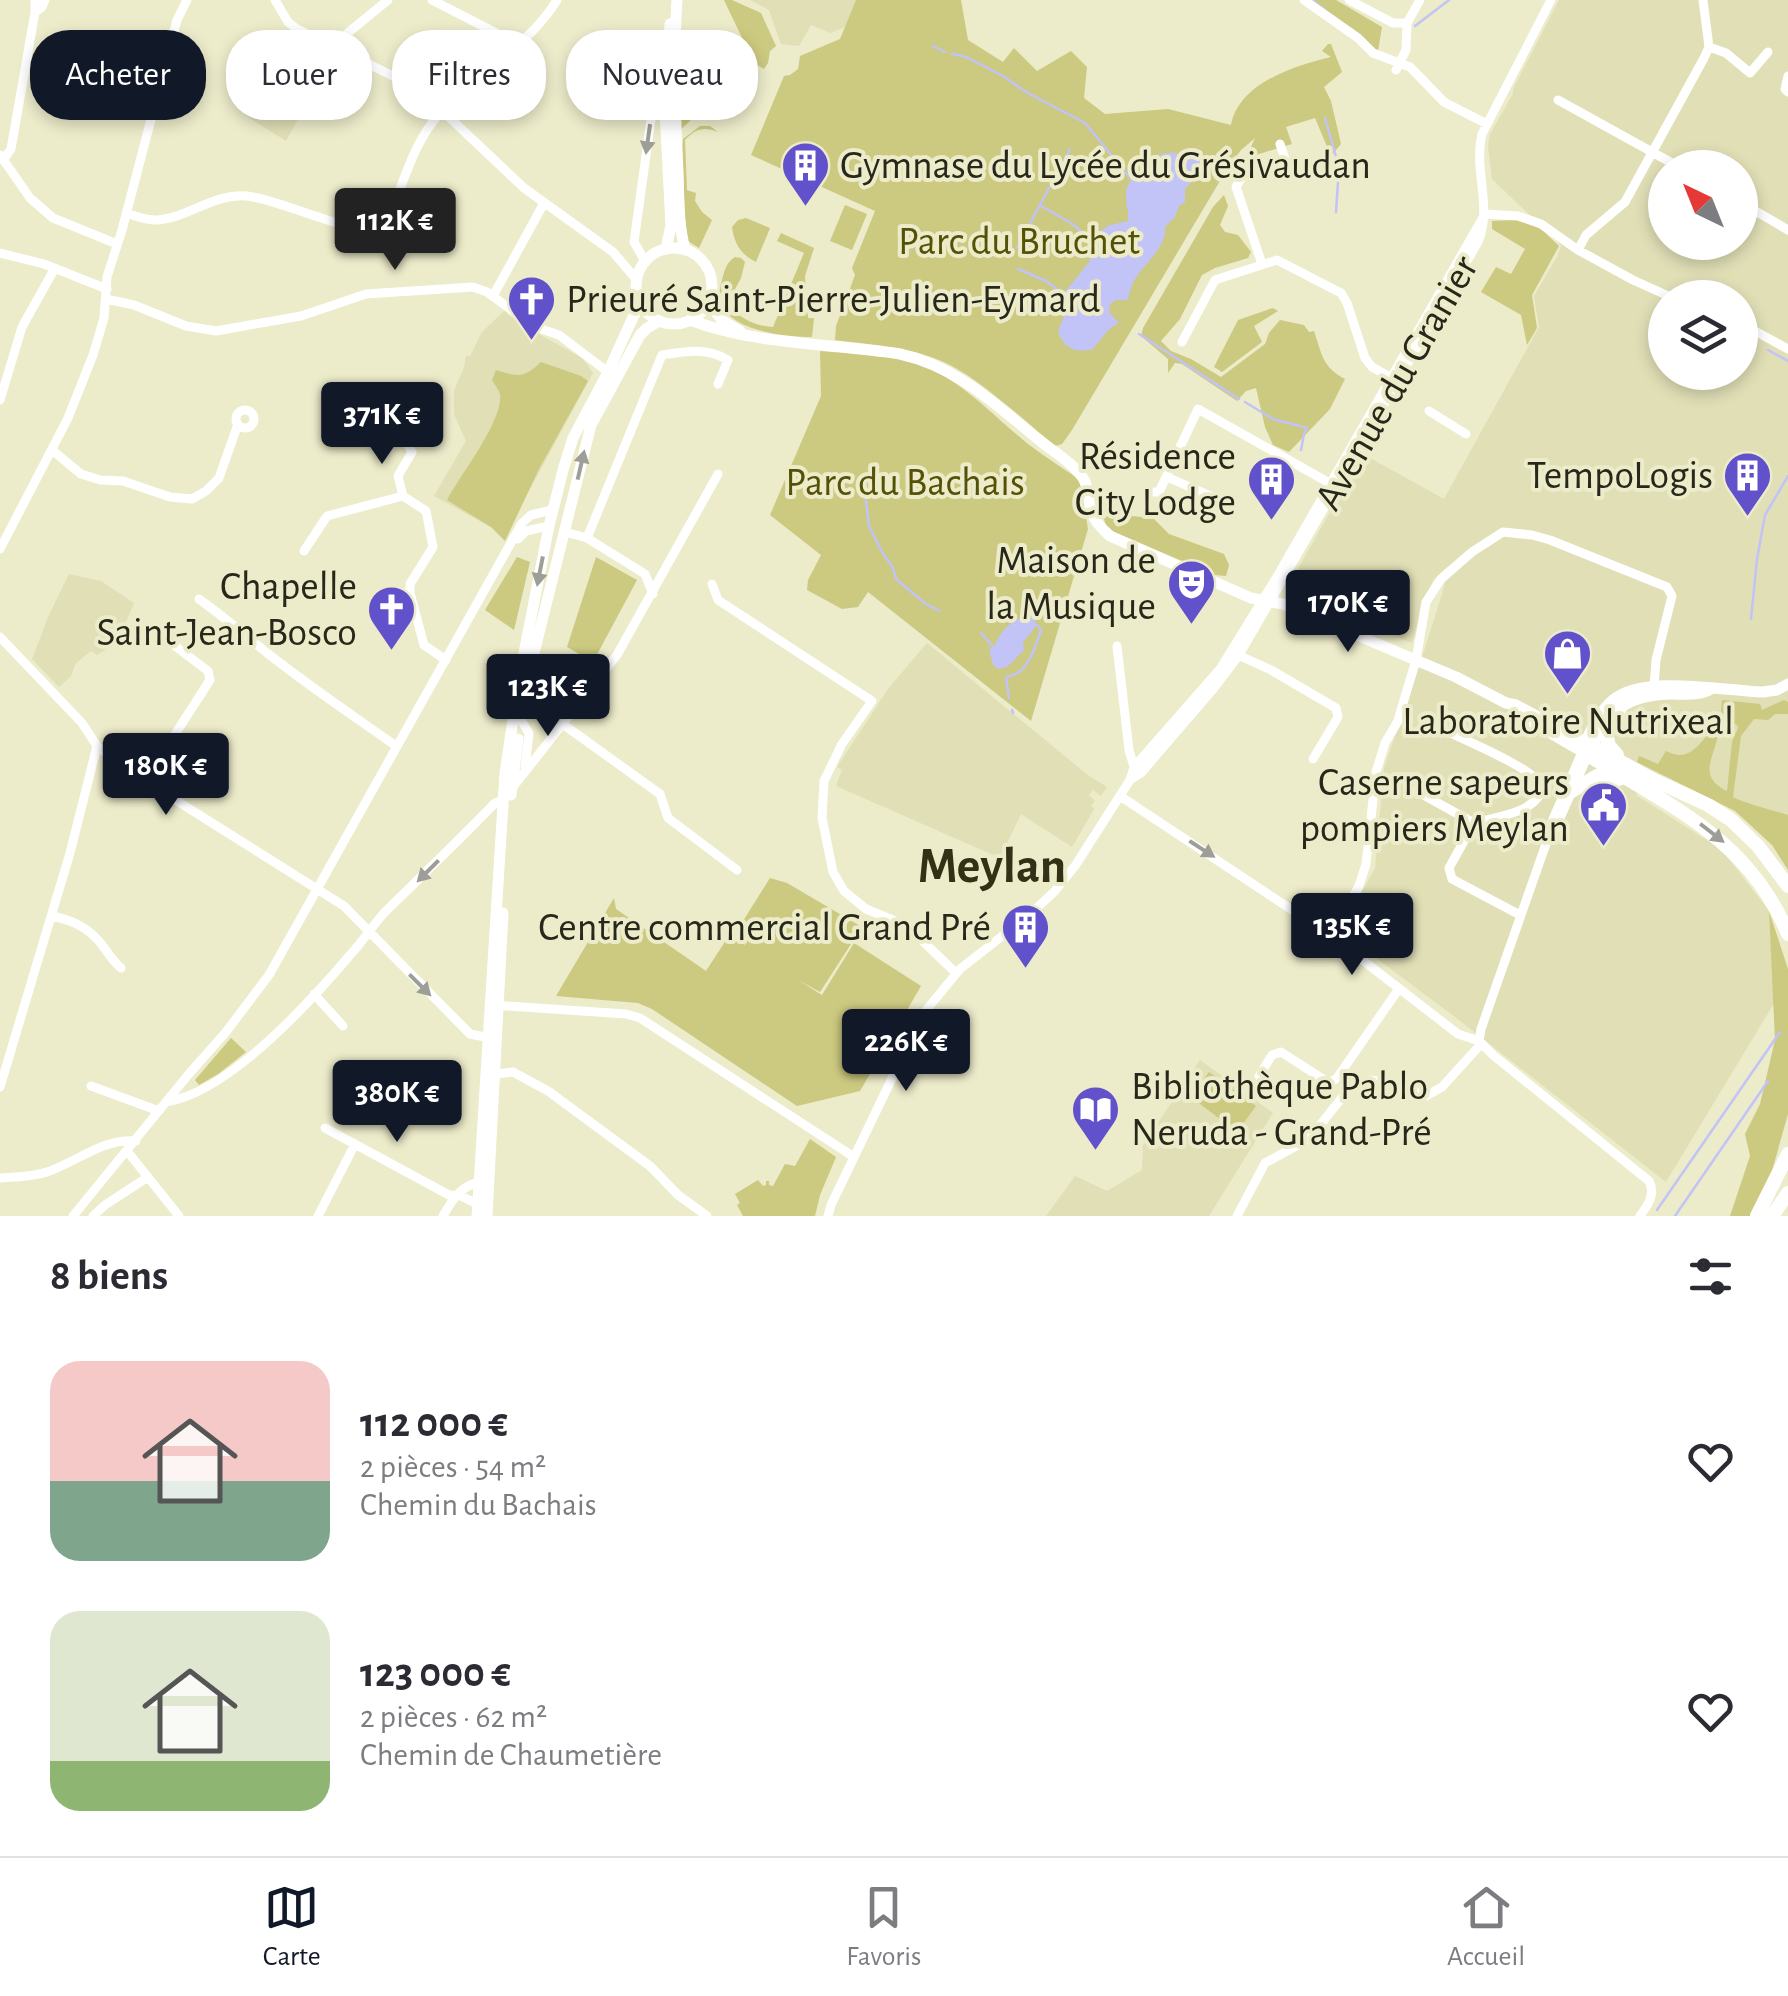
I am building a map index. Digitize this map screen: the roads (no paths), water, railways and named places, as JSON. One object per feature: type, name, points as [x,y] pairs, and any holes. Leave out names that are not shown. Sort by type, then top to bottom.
[{"type":"highway","points":[[1621,706],[1606,736],[1629,774]]},
{"type":"highway","points":[[1587,749],[1629,774],[1734,852],[1770,898],[1788,934]]},
{"type":"highway","points":[[1572,791],[1598,776],[1629,774],[1652,779],[1730,819],[1758,846],[1788,886]]},
{"type":"highway","points":[[1757,1216],[1788,1154]]},
{"type":"highway","points":[[1772,1216],[1788,1193]]},
{"type":"main road","points":[[670,30],[674,0]]},
{"type":"main road","points":[[674,0],[679,228],[684,249]]},
{"type":"main road","points":[[666,120],[671,226],[666,248]]},
{"type":"main road","points":[[684,249],[696,255],[708,270],[712,283],[708,303],[690,320],[676,324],[660,322],[645,311],[636,291],[636,279],[645,260],[658,251],[684,249]]},
{"type":"main road","points":[[508,794],[505,773],[520,673],[552,510],[574,438],[640,302]]},
{"type":"main road","points":[[708,303],[723,321],[748,336]]},
{"type":"main road","points":[[690,320],[748,336],[900,354],[949,370],[1072,465],[1086,484],[1091,512],[1110,536],[1251,598],[1283,604],[1416,660],[1587,749]]},
{"type":"main road","points":[[487,1216],[483,1181],[508,794],[533,657],[591,425],[640,335],[660,322]]},
{"type":"main road","points":[[552,510],[566,526]]},
{"type":"main road","points":[[549,526],[566,526]]},
{"type":"main road","points":[[1587,749],[1600,715],[1612,701],[1634,690],[1654,686],[1763,692],[1788,684]]},
{"type":"main road","points":[[1587,749],[1621,706],[1634,699],[1703,694],[1711,689]]},
{"type":"main road","points":[[477,1210],[496,1074],[493,1037]]},
{"type":"street","points":[[35,0],[12,149],[2,158],[30,198],[53,218],[118,244]]},
{"type":"street","points":[[34,12],[42,8],[45,0]]},
{"type":"street","points":[[0,549],[68,418],[92,355],[104,318],[107,277],[177,20],[187,0]]},
{"type":"street","points":[[275,0],[297,30]]},
{"type":"street","points":[[351,30],[388,0]]},
{"type":"street","points":[[432,0],[490,30]]},
{"type":"street","points":[[533,30],[558,0]]},
{"type":"street","points":[[1349,0],[1393,22],[1407,23]]},
{"type":"street","points":[[1398,66],[1406,50],[1407,23],[1420,0]]},
{"type":"street","name":"Avenue du Granier","points":[[1120,796],[1137,770],[1214,688],[1395,380],[1485,214],[1480,142],[1551,0]]},
{"type":"street","points":[[1655,150],[1708,47],[1703,0]]},
{"type":"street","points":[[1307,1],[1373,53],[1410,68],[1438,98],[1486,124]]},
{"type":"street","points":[[1708,47],[1726,54],[1750,73],[1768,52]]},
{"type":"street","points":[[1788,76],[1788,92]]},
{"type":"street","points":[[1558,100],[1650,150]]},
{"type":"street","points":[[126,213],[152,221],[172,218],[220,197],[242,195],[374,230],[384,226],[405,170],[434,120]]},
{"type":"street","points":[[453,120],[524,188],[613,252],[630,260],[645,260]]},
{"type":"street","points":[[613,252],[628,249],[634,242],[651,120]]},
{"type":"street","points":[[1262,264],[1236,188],[1246,172],[1285,158],[1280,144]]},
{"type":"street","points":[[1578,250],[1586,235],[1625,202],[1648,162]]},
{"type":"street","points":[[493,296],[544,202]]},
{"type":"street","points":[[1758,212],[1788,230]]},
{"type":"street","points":[[1485,214],[1518,216],[1541,224],[1578,250],[1648,287]]},
{"type":"street","points":[[634,242],[645,260]]},
{"type":"street","points":[[613,252],[636,279]]},
{"type":"street","points":[[0,253],[55,268],[106,294],[186,326],[216,332],[301,316],[366,294],[472,287],[493,296],[535,327],[560,336],[608,372]]},
{"type":"street","points":[[1182,342],[1215,280],[1276,260],[1341,293],[1348,302],[1365,358],[1372,367],[1395,380]]},
{"type":"street","points":[[0,400],[22,327],[55,268]]},
{"type":"street","points":[[1758,333],[1788,349]]},
{"type":"street","points":[[584,537],[662,355],[707,350],[718,354],[728,360],[718,384]]},
{"type":"street","points":[[1154,492],[1159,492],[1167,477],[1198,409],[1333,485]]},
{"type":"street","points":[[1429,411],[1466,434]]},
{"type":"street","points":[[52,450],[82,474],[192,499],[206,492],[219,478],[238,424]]},
{"type":"street","points":[[377,428],[412,452],[398,476],[403,496],[426,511],[434,547],[410,584],[410,593],[424,645],[446,660]]},
{"type":"street","points":[[166,1102],[192,1094],[237,1066],[288,1021],[383,914],[508,794],[617,656],[718,474]]},
{"type":"street","points":[[1167,477],[1222,501]]},
{"type":"street","points":[[304,551],[327,516],[403,496]]},
{"type":"street","points":[[72,1216],[269,975],[522,523],[530,515],[552,510]]},
{"type":"street","points":[[0,525],[8,533]]},
{"type":"street","points":[[509,548],[526,531],[549,526]]},
{"type":"street","points":[[566,526],[645,574],[653,594]]},
{"type":"street","points":[[1330,936],[1359,886],[1366,864],[1376,772],[1385,743],[1398,720],[1416,660],[1426,602],[1441,579],[1472,552],[1503,532],[1550,540],[1668,587],[1672,596],[1656,660],[1654,686]]},
{"type":"street","points":[[712,584],[718,600],[872,701],[842,744],[824,781],[822,818],[834,872],[844,892],[866,910],[906,926],[956,973]]},
{"type":"street","points":[[382,592],[410,593]]},
{"type":"street","points":[[199,599],[396,746]]},
{"type":"street","points":[[0,637],[82,722],[98,746],[123,767],[344,906],[472,1036],[493,1037]]},
{"type":"street","points":[[145,781],[210,680],[208,671],[176,646]]},
{"type":"street","points":[[1116,646],[1129,750],[1137,770]]},
{"type":"street","points":[[1235,653],[1336,708],[1338,717],[1313,759]]},
{"type":"street","points":[[521,720],[529,733],[525,771]]},
{"type":"street","points":[[564,726],[660,794],[668,818],[737,870]]},
{"type":"street","points":[[1436,726],[1498,756],[1544,786],[1534,804],[1474,823],[1449,868],[1452,879],[1520,915]]},
{"type":"street","points":[[0,1088],[3,1066],[52,916],[98,746]]},
{"type":"street","points":[[1546,841],[1552,836],[1587,749]]},
{"type":"street","points":[[1237,1216],[1265,1162],[1309,1139],[1348,1090],[1370,1080],[1426,1096],[1442,1087],[1480,1042],[1480,1029],[1546,833],[1587,749]]},
{"type":"street","points":[[1410,790],[1474,823]]},
{"type":"street","points":[[828,1216],[923,1014],[956,973],[1054,892],[1076,866],[1120,796],[1330,936],[1458,1034],[1480,1042],[1639,1172],[1652,1188],[1651,1198],[1640,1216]]},
{"type":"street","points":[[52,916],[76,922],[98,940],[121,968]]},
{"type":"street","points":[[1259,1076],[1272,1054],[1281,1052],[1331,1082],[1398,990]]},
{"type":"street","points":[[314,994],[343,1026]]},
{"type":"street","points":[[494,1005],[640,1018],[854,1157]]},
{"type":"street","points":[[496,1074],[513,1072],[548,1090],[650,1166],[678,1195],[707,1216]]},
{"type":"street","points":[[91,1086],[158,1111]]},
{"type":"street","points":[[325,1128],[454,1196],[465,1198],[477,1210]]},
{"type":"street","points":[[0,1178],[26,1178],[111,1142],[136,1141]]},
{"type":"street","points":[[318,1216],[355,1144]]},
{"type":"street","points":[[127,1151],[179,1216]]},
{"type":"street","points":[[94,1216],[148,1177]]},
{"type":"street","points":[[443,1216],[454,1196],[466,1185],[483,1181]]},
{"type":"water","points":[[1197,148],[1203,156],[1204,172],[1185,189],[1185,202],[1165,227],[1162,243],[1136,277],[1127,300],[1110,304],[1109,312],[1119,323],[1091,350],[1070,348],[1058,331],[1065,314],[1065,300],[1060,296],[1090,261],[1089,248],[1096,243],[1098,232],[1128,221],[1128,186],[1152,160]]},
{"type":"water","points":[[1031,614],[1037,625],[1023,642],[1024,650],[1007,667],[998,669],[989,649],[1008,626]]},
{"type":"waterway","points":[[1415,26],[1449,0]]},
{"type":"waterway","points":[[1313,1],[1324,9]]},
{"type":"waterway","points":[[933,46],[945,52]]},
{"type":"waterway","points":[[952,54],[1003,76],[1085,123],[1131,179]]},
{"type":"waterway","points":[[1325,118],[1339,167],[1336,212]]},
{"type":"waterway","points":[[1017,248],[1070,149]]},
{"type":"waterway","points":[[1041,206],[1096,243]]},
{"type":"waterway","points":[[1018,269],[1062,293]]},
{"type":"waterway","points":[[1139,334],[1239,399]]},
{"type":"waterway","points":[[1768,350],[1788,361]]},
{"type":"waterway","points":[[1245,402],[1273,419],[1307,428],[1301,450]]},
{"type":"waterway","points":[[1751,619],[1765,515],[1788,476]]},
{"type":"waterway","points":[[865,494],[869,526],[896,579],[940,611]]},
{"type":"waterway","points":[[1009,698],[1006,677],[1019,672],[1029,660],[1041,630],[1037,625]]},
{"type":"waterway","points":[[981,633],[994,648]]},
{"type":"waterway","points":[[1657,1210],[1780,1032]]},
{"type":"waterway","points":[[1675,1216],[1768,1081]]},
{"type":"place","name":"Gymnase du Lycée du Grésivaudan","points":[[805,208]]},
{"type":"place","name":"Prieuré Saint-Pierre-Julien-Eymard","points":[[531,342]]},
{"type":"place","name":"TempoLogis","points":[[1748,518]]},
{"type":"place","name":"Résidence City Lodge","points":[[1271,522]]},
{"type":"place","name":"Maison de la Musique","points":[[1191,626]]},
{"type":"place","name":"Chapelle Saint-Jean-Bosco","points":[[392,652]]},
{"type":"place","name":"Laboratoire Nutrixeal","points":[[1568,696]]},
{"type":"place","name":"Caserne sapeurs pompiers Meylan","points":[[1604,848]]},
{"type":"place","name":"Centre commercial Grand Pré","points":[[1026,970]]},
{"type":"place","name":"Bibliothèque Pablo Neruda - Grand-Pré","points":[[1096,1152]]},
{"type":"district","name":"Meylan","points":[[992,867]]},
{"type":"park label","name":"Parc du Bruchet","points":[[1019,242]]},
{"type":"park label","name":"Parc du Bachais","points":[[905,483]]}]
